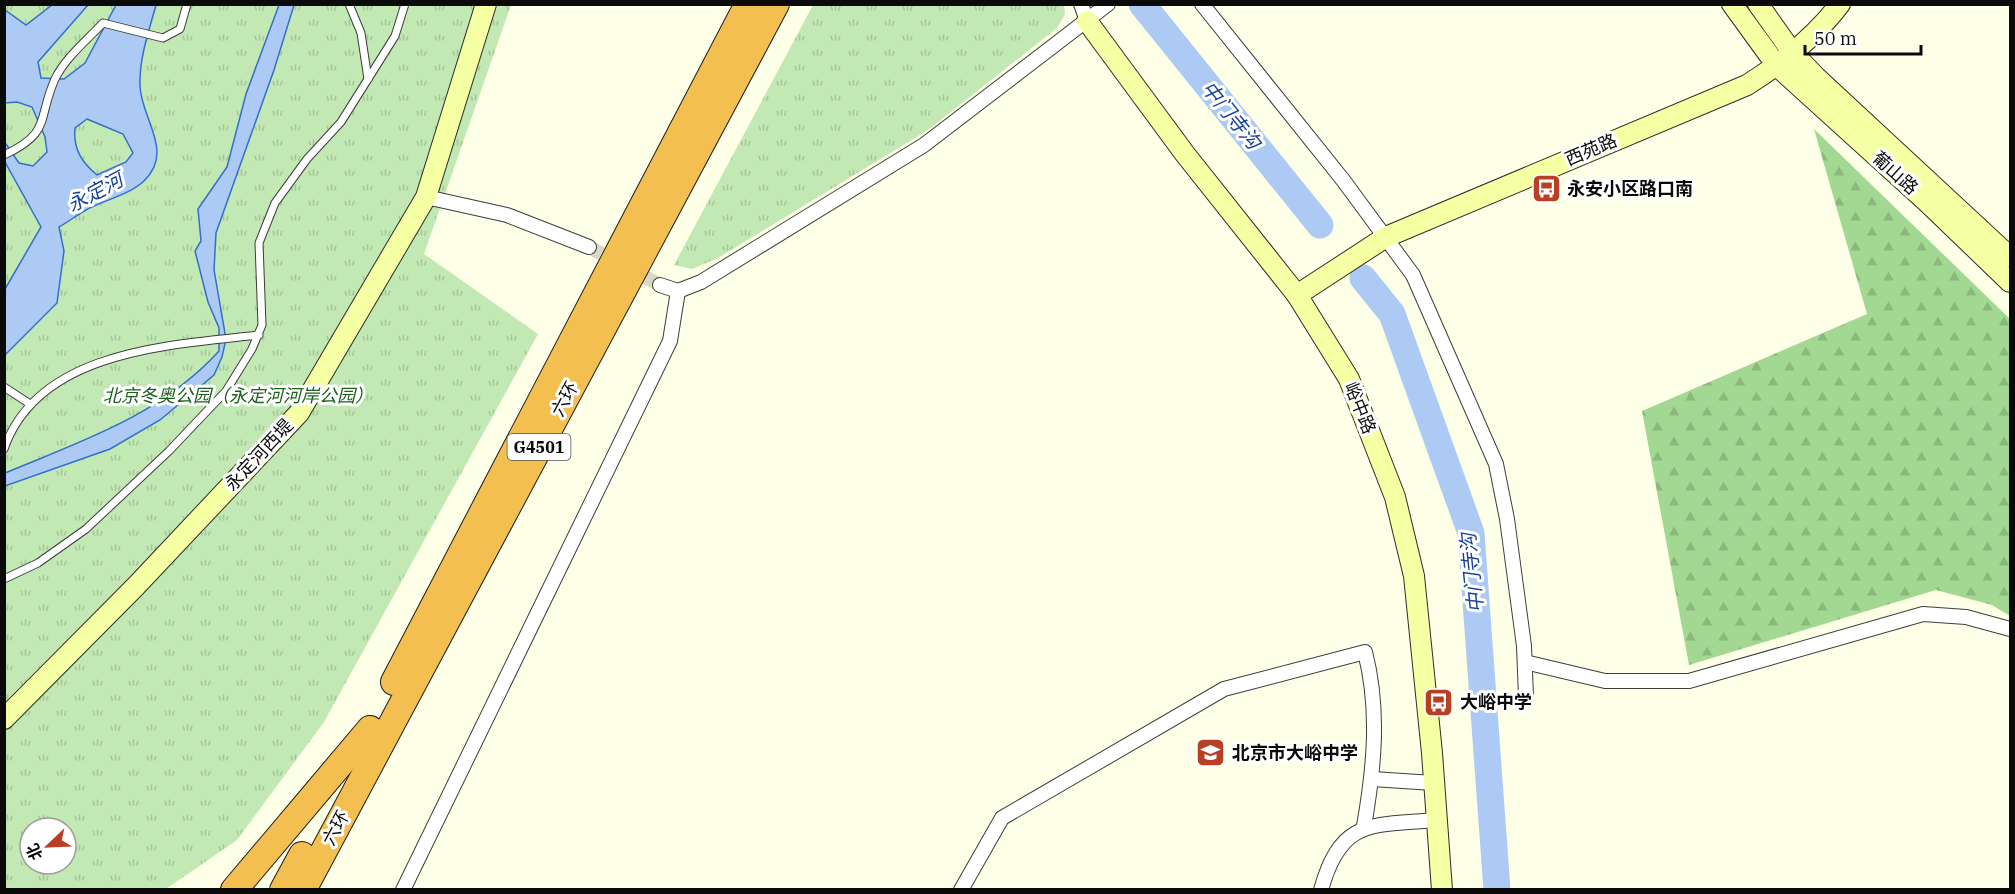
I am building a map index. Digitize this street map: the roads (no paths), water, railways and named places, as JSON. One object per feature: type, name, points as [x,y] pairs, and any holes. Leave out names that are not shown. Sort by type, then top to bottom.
[{"type":"highway","name":"六环","points":[[283,890],[370,729],[748,4]]},
{"type":"highway","name":"六环","points":[[303,890],[776,4]]},
{"type":"highway","points":[[234,890],[370,729]]},
{"type":"main road","name":"永定河西堤","points":[[4,719],[136,586],[299,413],[426,196],[486,4]]},
{"type":"main road","name":"葡山路","points":[[1732,4],[1777,66],[1927,202],[2010,282]]},
{"type":"main road","name":"葡山路","points":[[1758,4],[1792,52],[2010,257]]},
{"type":"main road","name":"西苑路","points":[[1297,295],[1386,237],[1747,85],[1777,66],[1826,22],[1840,4]]},
{"type":"main road","name":"峪中路","points":[[1094,10],[1185,154],[1297,295],[1349,379],[1395,497],[1414,576],[1442,890]]},
{"type":"street","points":[[1202,4],[1386,237],[1413,275],[1496,464],[1507,519],[1525,662],[1526,697]]},
{"type":"street","points":[[660,285],[678,291],[700,282],[924,145],[1094,10]]},
{"type":"street","points":[[426,196],[507,215],[589,247]]},
{"type":"street","points":[[404,890],[670,341],[678,291]]},
{"type":"street","points":[[1525,662],[1605,681],[1689,681],[1923,614],[1966,617],[2010,629]]},
{"type":"street","points":[[961,890],[1002,818],[1012,812],[1224,688],[1365,652],[1374,725],[1372,779],[1364,826]]},
{"type":"street","points":[[1372,779],[1434,783]]},
{"type":"street","points":[[1321,890],[1327,867],[1336,850],[1364,826],[1437,820]]},
{"type":"lane","points":[[4,155],[25,146],[42,127],[52,91],[64,65],[103,23],[163,38],[180,29],[187,4]]},
{"type":"lane","points":[[349,4],[361,33],[368,80]]},
{"type":"lane","points":[[5,579],[38,563],[86,529],[169,451],[226,391],[259,335],[262,325],[259,243],[275,203],[307,159],[341,122],[395,36],[405,4]]},
{"type":"lane","points":[[4,450],[9,436],[30,404],[87,367],[116,357],[157,348],[259,335]]},
{"type":"lane","points":[[4,387],[30,404]]},
{"type":"water","name":"永定河","points":[[52,5],[88,5],[38,62],[41,78],[64,79],[85,63],[116,5],[156,5],[143,55],[140,86],[157,146],[157,158],[153,170],[138,186],[86,210],[59,227],[64,251],[57,303],[5,355],[5,289],[41,227],[5,162],[4,141],[19,163],[33,166],[47,152],[45,137],[32,107],[17,102],[5,103],[5,10],[26,25]],"holes":[[[87,119],[123,134],[133,153],[126,162],[97,175],[79,154],[75,142],[75,128]]]},
{"type":"water","points":[[279,5],[294,5],[274,70],[216,233],[214,270],[226,339],[222,357],[214,375],[160,420],[110,449],[5,486],[5,473],[91,437],[146,409],[172,393],[219,351],[219,328],[208,302],[195,251],[201,241],[198,209],[227,167],[246,94]]},
{"type":"waterway","name":"中门寺沟","points":[[1142,4],[1320,225]]},
{"type":"waterway","name":"中门寺沟","points":[[1363,278],[1392,314],[1471,533],[1497,890]]},
{"type":"tunnel","points":[[589,247],[660,285]]},
{"type":"place","name":"永安小区路口南","points":[[1546,189]]},
{"type":"place","name":"大峪中学","points":[[1439,702]]},
{"type":"place","name":"北京市大峪中学","points":[[1211,753]]},
{"type":"park label","name":"北京冬奥公园（永定河河岸公园）","points":[[238,396]]}]
